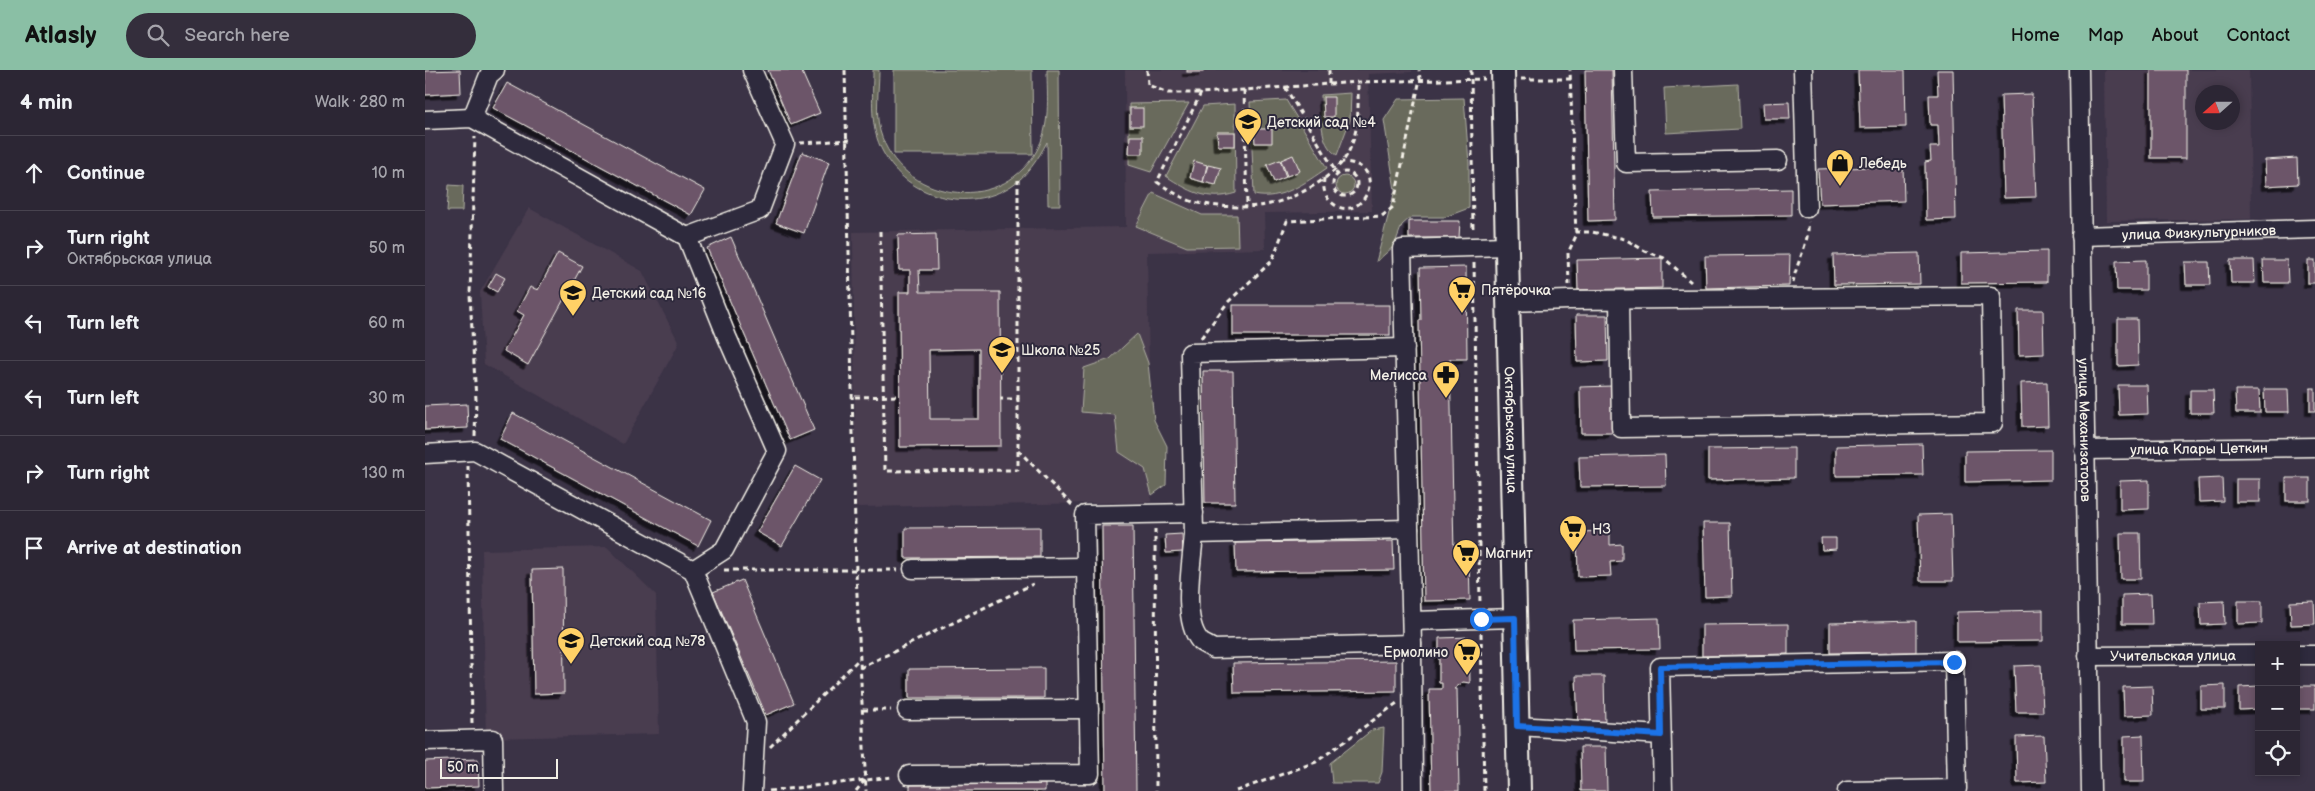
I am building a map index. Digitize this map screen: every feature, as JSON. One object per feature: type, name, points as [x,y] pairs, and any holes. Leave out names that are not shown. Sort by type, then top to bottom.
[{"type":"main road","name":"Октябрьская улица","points":[[1503,74],[1519,791]]},
{"type":"street","points":[[687,237],[760,210],[785,144],[752,70]]},
{"type":"street","points":[[1623,70],[1626,163],[1778,160]]},
{"type":"street","points":[[1803,70],[1807,208]]},
{"type":"street","name":"улица Механизаторов","points":[[2079,70],[2091,791]]},
{"type":"street","points":[[472,118],[489,72]]},
{"type":"street","points":[[425,120],[472,118],[687,237],[727,337],[777,451],[724,550],[693,570]]},
{"type":"street","name":"улица Физкультурников","points":[[2081,236],[2315,229]]},
{"type":"street","points":[[1413,791],[1413,644],[1402,249],[1507,246]]},
{"type":"street","points":[[1508,302],[1569,300],[1991,296],[1993,423],[1621,428],[1619,300]]},
{"type":"street","points":[[1405,348],[1189,353],[1194,513],[1189,603],[1191,624],[1200,642],[1213,649],[1413,644]]},
{"type":"street","name":"улица Клары Цеткин","points":[[2084,450],[2315,448]]},
{"type":"street","points":[[425,454],[475,451],[693,570],[756,722],[752,791]]},
{"type":"street","points":[[909,775],[1090,774],[1085,515],[1194,513]]},
{"type":"street","points":[[1194,534],[1409,529]]},
{"type":"street","points":[[913,569],[1086,567]]},
{"type":"street","points":[[1412,620],[1515,618]]},
{"type":"street","name":"Учительская улица","points":[[2089,656],[2255,655]]},
{"type":"street","points":[[2300,655],[2315,655]]},
{"type":"street","points":[[1663,791],[1660,667],[1954,662],[1957,789],[1847,791]]},
{"type":"street","points":[[907,710],[1089,709]]},
{"type":"street","points":[[1517,726],[1661,735]]},
{"type":"street","points":[[425,741],[493,739],[494,791]]},
{"type":"path","points":[[845,70],[856,572],[866,791]]},
{"type":"path","points":[[1147,70],[1149,85],[1168,93],[1201,93],[1420,79],[1471,79],[1503,74],[1571,79]]},
{"type":"path","points":[[1329,70],[1329,84]]},
{"type":"path","points":[[1189,353],[1228,302],[1272,261],[1287,221],[1383,216],[1393,206],[1420,79],[1419,70]]},
{"type":"path","points":[[1471,70],[1484,791]]},
{"type":"path","points":[[1569,300],[1568,253],[1575,232],[1571,70]]},
{"type":"path","points":[[1201,93],[1157,182],[1193,201],[1223,206],[1270,204],[1304,191],[1324,177],[1336,173],[1346,171],[1354,175],[1358,183],[1356,192],[1348,197],[1340,196],[1333,190],[1332,181],[1336,173],[1342,162],[1348,153],[1359,122],[1357,82]]},
{"type":"path","points":[[1285,87],[1336,173]]},
{"type":"path","points":[[1243,90],[1247,205]]},
{"type":"path","points":[[472,118],[475,138],[470,296],[476,400],[475,451],[467,468],[472,740]]},
{"type":"path","points":[[785,144],[851,140]]},
{"type":"path","points":[[1324,177],[1323,187],[1326,197],[1333,204],[1343,208],[1353,207],[1361,202],[1368,194],[1370,184],[1367,175],[1361,167],[1352,162],[1342,162]]},
{"type":"path","points":[[880,232],[885,471],[1018,470],[1018,180]]},
{"type":"path","points":[[1793,298],[1795,270],[1809,234],[1807,208]]},
{"type":"path","points":[[1575,232],[1592,232],[1625,240],[1645,251],[1664,258],[1710,299]]},
{"type":"path","points":[[855,397],[900,396]]},
{"type":"path","points":[[1001,399],[1018,399]]},
{"type":"path","points":[[1018,450],[1085,518]]},
{"type":"path","points":[[1155,523],[1156,791]]},
{"type":"path","points":[[721,570],[856,572],[913,569]]},
{"type":"path","points":[[861,668],[1035,584]]},
{"type":"path","points":[[754,764],[860,658]]},
{"type":"path","points":[[1236,791],[1316,762],[1413,690]]},
{"type":"path","points":[[862,710],[907,710]]},
{"type":"path","points":[[769,791],[804,789],[909,775]]},
{"type":"path","points":[[856,791],[866,780]]},
{"type":"shaded area","name":"Школа №25","points":[[1125,70],[1412,70],[1412,72],[1368,74],[1372,211],[1264,213],[1265,249],[1147,252],[1151,502],[856,507],[853,232],[1126,227]]},
{"type":"shaded area","points":[[2104,70],[2249,70],[2251,219],[2106,221]]},
{"type":"shaded area","name":"Детский сад №16","points":[[529,208],[642,271],[679,343],[623,444],[484,364],[480,292]]},
{"type":"shaded area","name":"Детский сад №78","points":[[607,547],[656,595],[659,734],[486,738],[482,550]]},
{"type":"green space","points":[[873,70],[879,70],[877,109],[879,124],[880,131],[891,155],[908,173],[928,185],[952,192],[976,192],[999,186],[1019,172],[1036,152],[1041,142],[1046,122],[1047,70],[1059,70],[1060,205],[1048,205],[1047,142],[1023,177],[1011,186],[977,199],[958,199],[940,196],[923,190],[907,181],[894,168],[883,152],[876,133],[873,112]]},
{"type":"green space","points":[[894,70],[1032,70],[1033,154],[894,154]]},
{"type":"green space","points":[[1738,84],[1740,129],[1666,133],[1664,88]]},
{"type":"green space","points":[[1351,93],[1350,120],[1337,155],[1331,150],[1324,136],[1321,119],[1321,95]]},
{"type":"green space","points":[[1464,98],[1469,163],[1469,208],[1445,217],[1411,217],[1402,225],[1394,246],[1376,262],[1395,190],[1384,120],[1398,99]]},
{"type":"green space","points":[[1286,100],[1327,168],[1301,185],[1283,193],[1264,196],[1254,195],[1250,102]]},
{"type":"green space","points":[[1189,103],[1151,172],[1129,165],[1129,104]]},
{"type":"green space","points":[[1235,104],[1236,193],[1207,196],[1191,190],[1166,176],[1203,106]]},
{"type":"green space","points":[[1345,176],[1351,179],[1354,185],[1351,191],[1345,194],[1339,191],[1336,185],[1339,179]]},
{"type":"green space","points":[[449,185],[463,186],[462,211],[447,211]]},
{"type":"green space","points":[[1153,193],[1202,215],[1237,215],[1238,246],[1187,247],[1136,226]]},
{"type":"green space","points":[[1137,334],[1148,363],[1154,420],[1167,446],[1166,485],[1152,495],[1145,469],[1119,452],[1115,415],[1081,412],[1084,368],[1110,359]]},
{"type":"green space","points":[[1384,728],[1382,772],[1378,783],[1332,783],[1330,763],[1372,730]]},
{"type":"building","points":[[460,70],[461,93],[425,95],[425,71]]},
{"type":"building","points":[[768,70],[801,70],[820,113],[791,125]]},
{"type":"building","points":[[1187,70],[1203,70],[1203,72],[1187,72]]},
{"type":"building","points":[[1585,70],[1612,70],[1615,220],[1588,221]]},
{"type":"building","points":[[1858,70],[1905,70],[1906,127],[1860,128]]},
{"type":"building","points":[[1937,70],[1953,70],[1956,219],[1926,220],[1925,162],[1931,161],[1930,147],[1939,147],[1938,125],[1930,125],[1929,95],[1938,95]]},
{"type":"building","points":[[2151,70],[2186,70],[2186,158],[2151,158]]},
{"type":"building","points":[[507,83],[705,190],[691,215],[493,108]]},
{"type":"building","points":[[2032,94],[2036,197],[2004,198],[2001,95]]},
{"type":"building","points":[[1323,97],[1334,97],[1334,117],[1324,117]]},
{"type":"building","points":[[1789,102],[1790,119],[1764,119],[1763,103]]},
{"type":"building","points":[[1130,108],[1143,108],[1143,126],[1130,126]]},
{"type":"building","points":[[1254,129],[1272,129],[1272,143],[1255,143]]},
{"type":"building","points":[[1217,132],[1235,132],[1235,146],[1218,146]]},
{"type":"building","points":[[1130,136],[1143,136],[1143,154],[1129,154]]},
{"type":"building","points":[[802,152],[829,162],[804,233],[776,223]]},
{"type":"building","points":[[1293,155],[1300,171],[1287,176],[1281,160]]},
{"type":"building","points":[[2297,158],[2298,184],[2266,186],[2265,160]]},
{"type":"building","points":[[1280,160],[1286,177],[1274,182],[1267,165]]},
{"type":"building","points":[[1194,161],[1207,165],[1203,182],[1190,178]]},
{"type":"building","points":[[1208,165],[1221,168],[1216,185],[1203,182]]},
{"type":"building","points":[[1903,166],[1904,201],[1820,204],[1818,169]]},
{"type":"building","points":[[1791,189],[1791,215],[1653,217],[1652,192]]},
{"type":"building","points":[[1409,221],[1460,221],[1459,238],[1409,238]]},
{"type":"building","points":[[936,234],[937,270],[919,270],[920,292],[1000,292],[1001,446],[900,447],[899,292],[910,292],[910,270],[899,270],[898,235]],"holes":[[[979,349],[979,419],[930,419],[929,350]]]},
{"type":"building","points":[[731,237],[814,430],[790,440],[707,248]]},
{"type":"building","points":[[2047,251],[2047,282],[1961,283],[1961,253]]},
{"type":"building","points":[[558,253],[582,266],[528,365],[504,351],[524,315],[517,311],[530,287],[538,290]]},
{"type":"building","points":[[1919,253],[1920,284],[1834,285],[1833,255]]},
{"type":"building","points":[[1790,255],[1789,286],[1706,288],[1705,256]]},
{"type":"building","points":[[1662,258],[1662,288],[1578,290],[1577,260]]},
{"type":"building","points":[[2146,260],[2146,290],[2117,290],[2116,261]]},
{"type":"building","points":[[2230,260],[2254,260],[2255,283],[2231,283]]},
{"type":"building","points":[[2263,260],[2287,260],[2288,283],[2264,283]]},
{"type":"building","points":[[2308,260],[2315,260],[2315,283],[2308,283]]},
{"type":"building","points":[[2185,262],[2209,262],[2210,285],[2186,285]]},
{"type":"building","points":[[1466,267],[1467,359],[1450,359],[1454,553],[1469,553],[1470,600],[1424,601],[1419,320],[1421,320],[1420,268]]},
{"type":"building","points":[[496,273],[505,278],[497,292],[488,287]]},
{"type":"building","points":[[1233,305],[1390,305],[1390,335],[1233,335]]},
{"type":"building","points":[[2018,310],[2043,310],[2044,354],[2019,355]]},
{"type":"building","points":[[1576,315],[1607,315],[1608,361],[1577,362]]},
{"type":"building","points":[[2118,319],[2137,319],[2138,365],[2118,366]]},
{"type":"building","points":[[1203,371],[1233,371],[1235,503],[1205,503]]},
{"type":"building","points":[[2047,382],[2048,426],[2022,427],[2021,383]]},
{"type":"building","points":[[2118,385],[2147,385],[2148,414],[2119,415]]},
{"type":"building","points":[[1612,386],[1613,433],[1581,433],[1580,387]]},
{"type":"building","points":[[2310,388],[2315,388],[2315,411],[2310,411]]},
{"type":"building","points":[[2264,389],[2288,389],[2289,412],[2265,412]]},
{"type":"building","points":[[2190,390],[2213,390],[2214,413],[2190,413]]},
{"type":"building","points":[[2235,390],[2259,390],[2260,413],[2236,413]]},
{"type":"building","points":[[467,404],[468,428],[425,430],[425,406]]},
{"type":"building","points":[[513,413],[711,520],[698,546],[500,439]]},
{"type":"building","points":[[1922,444],[1923,475],[1836,476],[1836,446]]},
{"type":"building","points":[[1794,448],[1794,478],[1708,480],[1708,449]]},
{"type":"building","points":[[2051,450],[2051,480],[1965,482],[1965,451]]},
{"type":"building","points":[[1665,455],[1666,486],[1580,487],[1579,457]]},
{"type":"building","points":[[795,466],[820,480],[782,546],[757,532]]},
{"type":"building","points":[[2222,478],[2223,501],[2199,502],[2198,479]]},
{"type":"building","points":[[2286,478],[2310,478],[2310,501],[2286,501]]},
{"type":"building","points":[[2236,479],[2260,479],[2260,502],[2236,502]]},
{"type":"building","points":[[2149,480],[2149,509],[2120,510],[2120,481]]},
{"type":"building","points":[[1951,514],[1953,581],[1920,581],[1918,515]]},
{"type":"building","points":[[1703,523],[1730,523],[1732,596],[1705,597]]},
{"type":"building","points":[[1102,526],[1133,526],[1136,791],[1105,791]]},
{"type":"building","points":[[1040,527],[1040,557],[905,558],[905,528]]},
{"type":"building","points":[[1610,531],[1610,545],[1622,544],[1622,561],[1610,562],[1611,576],[1578,577],[1577,532]]},
{"type":"building","points":[[2120,533],[2140,533],[2141,579],[2121,579]]},
{"type":"building","points":[[1182,534],[1183,552],[1166,553],[1165,535]]},
{"type":"building","points":[[1821,538],[1836,538],[1836,549],[1822,550]]},
{"type":"building","points":[[1393,541],[1394,570],[1236,572],[1235,543]]},
{"type":"building","points":[[563,569],[564,693],[534,694],[532,570]]},
{"type":"building","points":[[742,580],[794,703],[766,715],[713,592]]},
{"type":"building","points":[[2151,594],[2152,624],[2122,624],[2122,595]]},
{"type":"building","points":[[2224,601],[2225,624],[2201,625],[2200,602]]},
{"type":"building","points":[[2238,601],[2262,601],[2262,623],[2238,624]]},
{"type":"building","points":[[2314,601],[2315,624],[2291,625],[2290,602]]},
{"type":"building","points":[[2043,610],[2043,641],[1957,642],[1957,612]]},
{"type":"building","points":[[1659,618],[1660,649],[1574,650],[1573,620]]},
{"type":"building","points":[[1916,621],[1916,652],[1830,653],[1830,623]]},
{"type":"building","points":[[1788,624],[1788,654],[1702,656],[1702,625]]},
{"type":"building","points":[[1469,637],[1470,683],[1463,682],[1454,689],[1457,689],[1459,791],[1431,791],[1429,689],[1442,689],[1442,683],[1439,683],[1439,638]]},
{"type":"building","points":[[1396,661],[1396,691],[1234,693],[1233,663]]},
{"type":"building","points":[[2041,665],[2043,712],[2016,712],[2014,666]]},
{"type":"building","points":[[1044,668],[1044,698],[909,698],[909,669]]},
{"type":"building","points":[[1576,676],[1604,676],[1605,724],[1578,725]]},
{"type":"building","points":[[2225,685],[2225,709],[2201,709],[2201,686]]},
{"type":"building","points":[[2152,686],[2153,715],[2124,716],[2123,687]]},
{"type":"building","points":[[2255,686],[2255,709],[2239,710],[2239,687]]},
{"type":"building","points":[[2300,686],[2315,686],[2315,709],[2300,709]]},
{"type":"building","points":[[2143,735],[2144,782],[2124,782],[2124,736]]},
{"type":"building","points":[[2044,736],[2046,782],[2017,783],[2016,737]]},
{"type":"building","points":[[1580,747],[1606,747],[1607,791],[1581,791]]},
{"type":"building","points":[[478,759],[479,786],[425,788],[425,761]]},
{"type":"building","points":[[1045,784],[1045,791],[910,791],[910,785]]},
{"type":"place","name":"Детский сад №4","points":[[1248,146]]},
{"type":"place","name":"Лебедь","points":[[1840,187]]},
{"type":"place","name":"Пятёрочка","points":[[1462,314]]},
{"type":"place","name":"Детский сад №16","points":[[573,317]]},
{"type":"place","name":"Школа №25","points":[[1002,374]]},
{"type":"place","name":"Мелисса","points":[[1446,399]]},
{"type":"place","name":"НЗ","points":[[1573,553]]},
{"type":"place","name":"Магнит","points":[[1466,577]]},
{"type":"place","name":"Детский сад №78","points":[[571,665]]},
{"type":"place","name":"Ермолино","points":[[1467,676]]},
{"type":"route","points":[[1481,619],[1515,618],[1517,726],[1661,735],[1660,667],[1954,662]]}]
